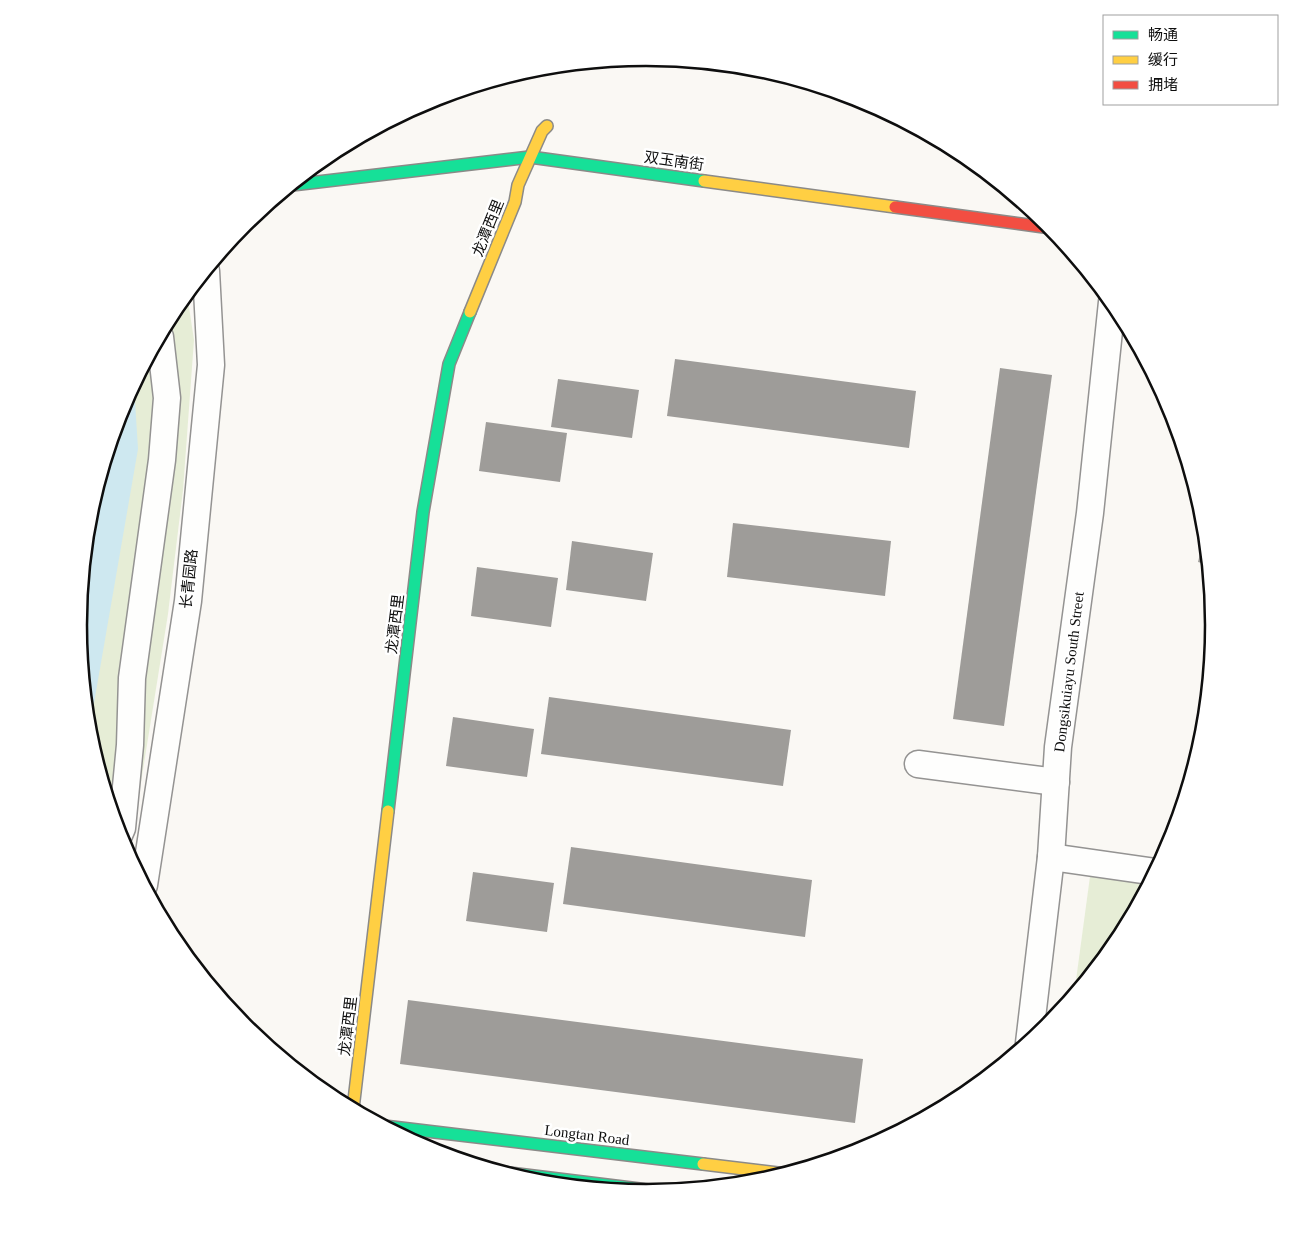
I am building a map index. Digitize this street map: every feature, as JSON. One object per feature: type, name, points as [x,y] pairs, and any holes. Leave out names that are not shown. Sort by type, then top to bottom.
[{"type":"street","name":"龙潭西里","points":[[354,1102],[423,512],[449,364],[515,202],[518,185],[530,157],[547,126]]},
{"type":"street","name":"双玉南街","points":[[304,183],[500,159],[530,157],[1038,226]]},
{"type":"street","name":"长青园路","points":[[146,874],[188,601],[211,365],[206,281]]},
{"type":"street","name":"Dongsikuiayu South Street","points":[[1030,1032],[1051,857],[1058,747],[1090,513],[1111,315]]},
{"type":"street","points":[[123,820],[130,745],[132,678],[162,460],[167,398],[161,347]]},
{"type":"street","points":[[918,764],[1056,782]]},
{"type":"street","points":[[1051,857],[1149,871]]},
{"type":"street","name":"Longtan Road","points":[[401,1128],[766,1172]]},
{"type":"green space","points":[[189,305],[194,340],[183,490],[168,614],[131,843],[106,770],[98,735],[88,662],[88,589],[98,516],[117,446],[145,378],[162,346]]},
{"type":"green space","points":[[1091,869],[1145,878],[1111,936],[1076,984]]},
{"type":"water","points":[[135,400],[138,449],[93,707],[88,662],[87,626],[88,589],[92,553],[106,481]]},
{"type":"building","points":[[675,359],[916,391],[909,448],[667,416]]},
{"type":"building","points":[[1000,368],[1052,375],[1004,726],[953,719]]},
{"type":"building","points":[[558,379],[639,390],[632,438],[551,427]]},
{"type":"building","points":[[486,422],[567,433],[560,482],[479,471]]},
{"type":"building","points":[[733,523],[891,541],[885,596],[727,577]]},
{"type":"building","points":[[572,541],[653,553],[646,601],[566,590]]},
{"type":"building","points":[[1201,551],[1202,563],[1198,562]]},
{"type":"building","points":[[477,567],[558,578],[551,627],[471,616]]},
{"type":"building","points":[[549,697],[791,730],[783,786],[541,754]]},
{"type":"building","points":[[453,717],[534,729],[527,777],[446,766]]},
{"type":"building","points":[[571,847],[812,880],[805,937],[563,904]]},
{"type":"building","points":[[473,872],[554,883],[547,932],[466,921]]},
{"type":"building","points":[[408,1000],[863,1059],[855,1123],[400,1064]]},
{"type":"traffic: fast","points":[[304,184],[530,157],[704,181]]},
{"type":"traffic: fast","points":[[388,811],[423,512],[449,364],[470,312]]},
{"type":"traffic: fast","points":[[401,1128],[703,1164]]},
{"type":"traffic: slow","points":[[470,312],[515,202],[518,185],[542,131],[547,126]]},
{"type":"traffic: slow","points":[[704,181],[895,207]]},
{"type":"traffic: slow","points":[[354,1102],[388,811]]},
{"type":"traffic: slow","points":[[703,1164],[766,1172]]},
{"type":"traffic: jam","points":[[895,207],[1038,226]]}]
